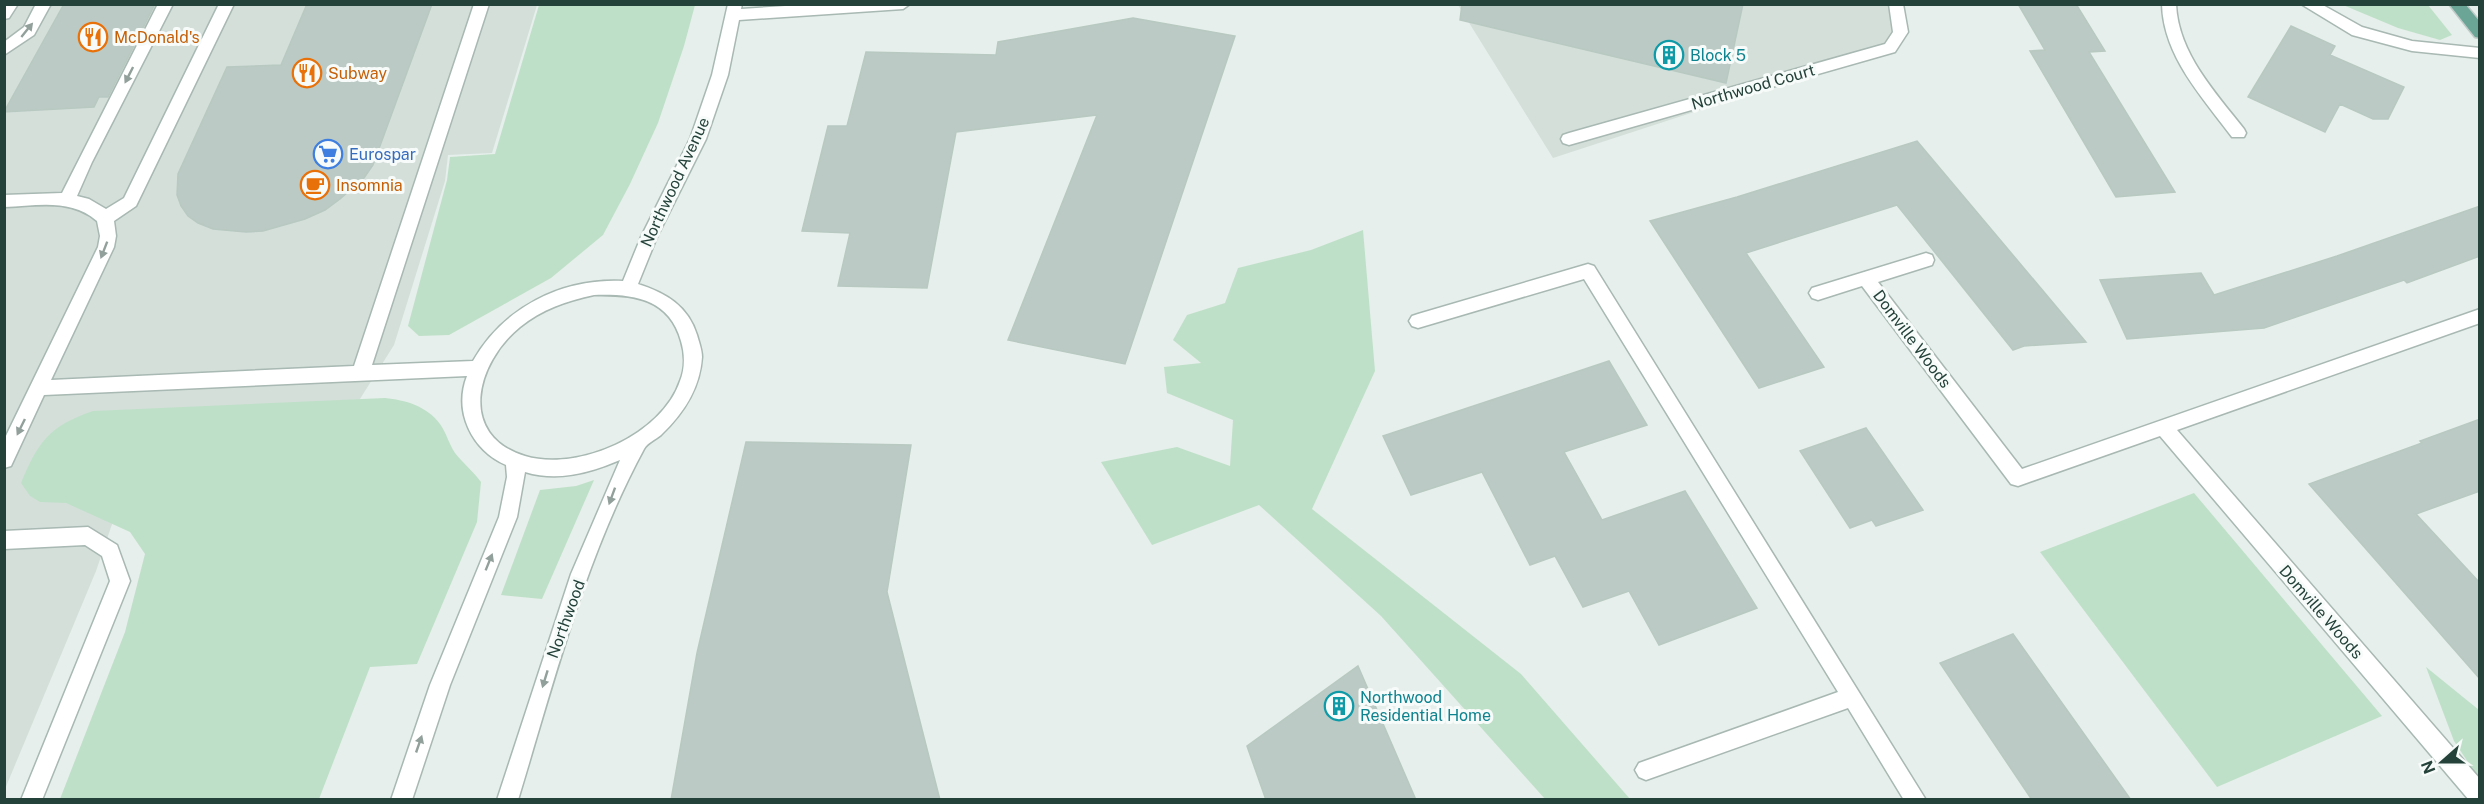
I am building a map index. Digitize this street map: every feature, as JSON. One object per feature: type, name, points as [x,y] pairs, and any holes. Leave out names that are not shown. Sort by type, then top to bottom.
[{"type":"main road","points":[[2456,4],[2480,33]]},
{"type":"street","points":[[4,14],[11,4]]},
{"type":"street","points":[[4,50],[29,31],[44,4]]},
{"type":"street","points":[[68,198],[84,162],[166,4]]},
{"type":"street","points":[[105,218],[130,202],[135,194],[227,4]]},
{"type":"street","points":[[360,374],[482,4]]},
{"type":"street","points":[[734,10],[903,4]]},
{"type":"street","name":"Northwood Court","points":[[1569,139],[1890,48],[1901,32],[1896,4]]},
{"type":"street","points":[[2169,4],[2174,37],[2196,75],[2238,133]]},
{"type":"street","points":[[2308,4],[2357,31],[2412,46],[2480,53]]},
{"type":"street","name":"Northwood Avenue","points":[[628,288],[649,237],[698,139],[720,75],[734,10]]},
{"type":"street","points":[[4,201],[68,198],[84,202],[105,218],[108,236],[106,247],[4,460]]},
{"type":"street","points":[[1818,293],[1926,260]]},
{"type":"street","points":[[1418,321],[1588,272],[1916,800]]},
{"type":"street","name":"Domville Woods","points":[[1866,279],[2018,478],[2480,316]]},
{"type":"street","points":[[594,288],[628,288],[656,297],[678,314],[691,336],[694,363],[684,392],[666,420],[637,444],[607,459],[575,467],[543,468],[515,462],[489,446],[474,424],[471,396],[477,368],[496,339],[524,314],[558,297],[594,288]]},
{"type":"street","points":[[40,388],[477,368]]},
{"type":"street","name":"Domville Woods","points":[[2163,427],[2480,796]]},
{"type":"street","name":"Northwood","points":[[507,800],[561,625],[617,483],[637,444]]},
{"type":"street","points":[[400,800],[440,684],[508,517],[516,477],[515,462]]},
{"type":"street","points":[[4,540],[88,536],[110,551],[120,581],[31,800]]},
{"type":"street","points":[[1647,771],[1852,697]]},
{"type":"shaded area","points":[[5,5],[537,5],[492,153],[448,155],[445,181],[394,345],[353,410],[149,416],[96,571],[5,789]]},
{"type":"shaded area","points":[[1458,5],[1895,5],[1901,32],[1890,48],[1553,158]]},
{"type":"green space","points":[[539,5],[695,5],[658,123],[603,235],[551,278],[449,335],[419,336],[408,326],[447,180],[450,157],[495,154]]},
{"type":"green space","points":[[2343,5],[2428,5],[2452,35],[2440,40],[2398,28]]},
{"type":"green space","points":[[1363,230],[1375,371],[1312,509],[1521,674],[1630,799],[1545,799],[1381,616],[1259,505],[1152,545],[1101,462],[1177,447],[1230,466],[1233,420],[1167,393],[1164,367],[1201,363],[1173,340],[1187,315],[1225,303],[1238,268],[1311,250]]},
{"type":"green space","points":[[385,398],[400,400],[422,408],[440,424],[455,453],[481,482],[477,522],[417,664],[370,667],[319,799],[60,799],[125,632],[145,554],[130,532],[66,503],[40,502],[30,496],[21,483],[33,457],[47,437],[66,423],[93,411]]},
{"type":"green space","points":[[594,480],[542,599],[501,595],[540,490],[576,486]]},
{"type":"green space","points":[[2194,493],[2382,716],[2217,787],[2040,552]]},
{"type":"green space","points":[[2426,667],[2479,710],[2479,779],[2454,741]]},
{"type":"building","name":"McDonald's","points":[[64,4],[155,4],[108,97],[99,97],[94,107],[4,112]]},
{"type":"building","points":[[307,4],[432,4],[373,165],[364,178],[340,199],[325,210],[305,219],[263,231],[246,232],[213,229],[198,223],[188,216],[181,206],[177,195],[178,174],[227,67],[281,65]]},
{"type":"building","name":"Block 5","points":[[1462,4],[1743,4],[1726,83],[1460,20]]},
{"type":"building","points":[[2018,4],[2076,4],[2105,51],[2089,52],[2175,192],[2116,197],[2030,51],[2045,50]]},
{"type":"building","points":[[1133,18],[1235,36],[1125,364],[1008,340],[1097,115],[956,132],[927,288],[838,286],[850,233],[802,231],[828,126],[847,126],[866,52],[996,55],[998,42]]},
{"type":"building","points":[[2291,26],[2335,46],[2330,55],[2404,87],[2388,119],[2373,119],[2340,104],[2325,132],[2248,97]]},
{"type":"building","points":[[1917,141],[2086,342],[2024,346],[2013,350],[1897,205],[1746,253],[1824,367],[1759,388],[1650,221],[1737,197]]},
{"type":"building","points":[[2480,206],[2480,256],[2407,283],[2404,280],[2264,328],[2127,339],[2100,280],[2201,273],[2214,295],[2337,256]]},
{"type":"building","points":[[1609,361],[1647,425],[1564,452],[1602,520],[1685,491],[1757,608],[1659,645],[1629,591],[1583,607],[1555,556],[1530,565],[1482,472],[1411,495],[1383,436]]},
{"type":"building","points":[[2480,419],[2480,491],[2416,514],[2480,583],[2480,679],[2309,484],[2422,443],[2420,441]]},
{"type":"building","points":[[1866,428],[1923,510],[1876,526],[1872,520],[1850,528],[1800,451]]},
{"type":"building","points":[[746,442],[911,445],[887,592],[940,800],[671,800],[697,653]]},
{"type":"building","points":[[2013,634],[2131,800],[2032,800],[1940,663]]},
{"type":"building","name":"Northwood Residential Home","points":[[1358,666],[1416,800],[1266,800],[1247,746]]},
{"type":"place","name":"McDonald's","points":[[93,37]]},
{"type":"place","name":"Block 5","points":[[1669,55]]},
{"type":"place","name":"Subway","points":[[307,73]]},
{"type":"place","name":"Eurospar","points":[[328,154]]},
{"type":"place","name":"Insomnia","points":[[315,185]]},
{"type":"place","name":"Northwood Residential Home","points":[[1339,706]]}]
